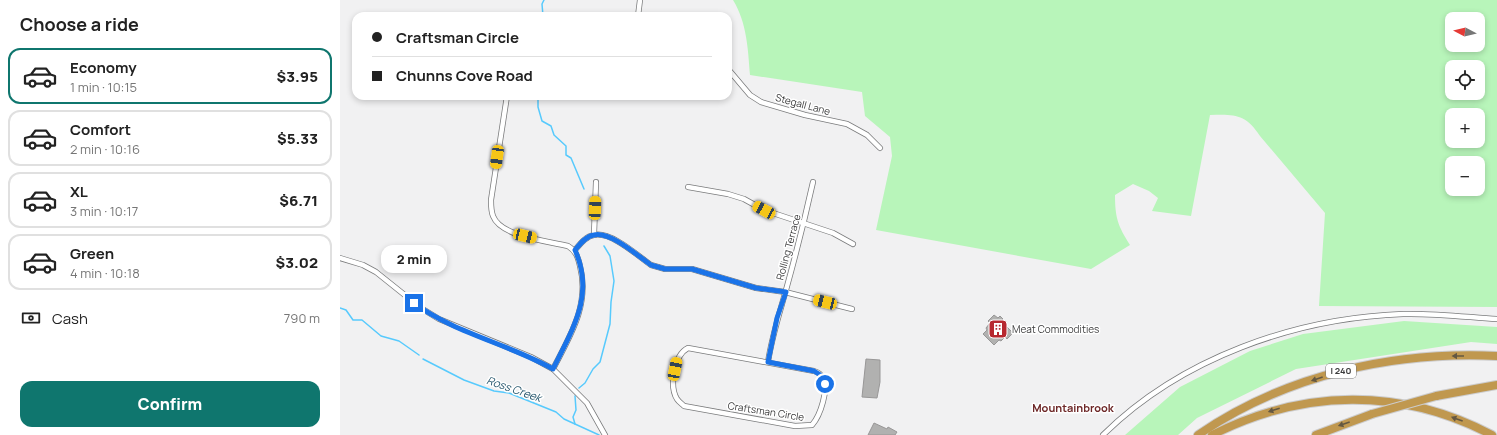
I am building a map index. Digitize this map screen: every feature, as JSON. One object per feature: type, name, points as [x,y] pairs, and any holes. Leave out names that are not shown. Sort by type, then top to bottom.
[{"type":"highway","name":"I 240","points":[[1198,435],[1261,399],[1288,388],[1348,370],[1407,359],[1447,356],[1497,356]]},
{"type":"highway","points":[[1316,435],[1372,414],[1436,396],[1497,385]]},
{"type":"highway","points":[[1212,435],[1242,421],[1282,407],[1315,402],[1354,399],[1419,407],[1456,419],[1492,435]]},
{"type":"street","points":[[638,12],[640,0]]},
{"type":"street","name":"Stegall Lane","points":[[732,74],[750,95],[761,102],[805,115],[847,124],[867,135],[880,148]]},
{"type":"street","points":[[506,100],[491,200],[492,215],[506,230],[568,246],[575,250],[584,282],[578,318],[553,369]]},
{"type":"street","points":[[594,234],[596,182]]},
{"type":"street","name":"Rolling Terrace","points":[[768,362],[777,318],[786,292],[813,182]]},
{"type":"street","points":[[688,187],[728,194],[744,199],[764,210],[833,234],[853,244]]},
{"type":"street","points":[[575,250],[585,239],[594,234],[601,234],[611,237],[651,265],[658,268],[692,269],[756,288],[786,292],[852,309]]},
{"type":"street","points":[[340,258],[376,272],[421,308],[439,319],[531,357],[553,369],[587,403],[605,435]]},
{"type":"street","points":[[1103,435],[1133,408],[1164,386],[1235,350],[1288,332],[1340,320],[1404,314],[1427,314],[1497,319]]},
{"type":"street","name":"Craftsman Circle","points":[[688,348],[768,362],[814,371],[822,376],[825,384],[822,407],[818,419],[812,425],[795,426],[684,406],[677,400],[674,390],[676,360],[683,350],[688,348]]},
{"type":"green space","points":[[733,0],[1497,0],[1497,307],[1319,306],[1325,213],[1250,123],[1233,115],[1210,115],[1191,216],[1152,211],[1158,198],[1149,191],[1133,184],[1115,195],[1118,222],[1130,245],[1091,269],[876,230],[892,156],[890,137],[865,116],[862,92],[750,75],[746,36],[741,18]]},
{"type":"green space","points":[[1404,321],[1497,327],[1497,344],[1471,342],[1296,369],[1197,418],[1178,435],[1125,435],[1180,387],[1250,351],[1303,334]]},
{"type":"building","name":"Meat Commodities","points":[[994,315],[998,318],[1000,316],[1003,319],[1001,321],[1013,333],[1007,339],[1005,337],[994,345],[983,334],[987,330],[986,328],[990,323],[988,321]]},
{"type":"building","points":[[866,359],[880,360],[880,382],[877,398],[862,397]]},
{"type":"building","points":[[874,423],[887,429],[888,427],[897,432],[895,435],[868,435]]},
{"type":"waterway","points":[[543,12],[542,4],[544,0]]},
{"type":"waterway","points":[[538,100],[538,107],[542,121],[551,126],[554,135],[566,146],[566,155],[571,158],[584,189]]},
{"type":"waterway","points":[[579,388],[585,383],[593,369],[600,362],[610,324],[614,281],[610,256],[604,246]]},
{"type":"waterway","name":"Ross Creek","points":[[340,308],[346,310],[353,320],[362,320],[381,336],[399,341],[419,355]]},
{"type":"waterway","name":"Ross Creek","points":[[423,359],[464,380],[494,391],[509,393],[556,412],[564,419],[599,435]]},
{"type":"waterway","points":[[575,396],[576,410],[573,417],[575,424]]},
{"type":"place","name":"Meat Commodities","points":[[998,329]]},
{"type":"district","name":"Mountainbrook","points":[[1073,408]]},
{"type":"route","points":[[414,303],[439,319],[531,357],[553,369],[578,318],[582,301],[584,282],[575,250],[585,239],[594,234],[601,234],[611,237],[651,265],[658,268],[692,269],[739,284],[786,292],[777,318],[768,362],[814,371],[822,376],[825,384]]}]
